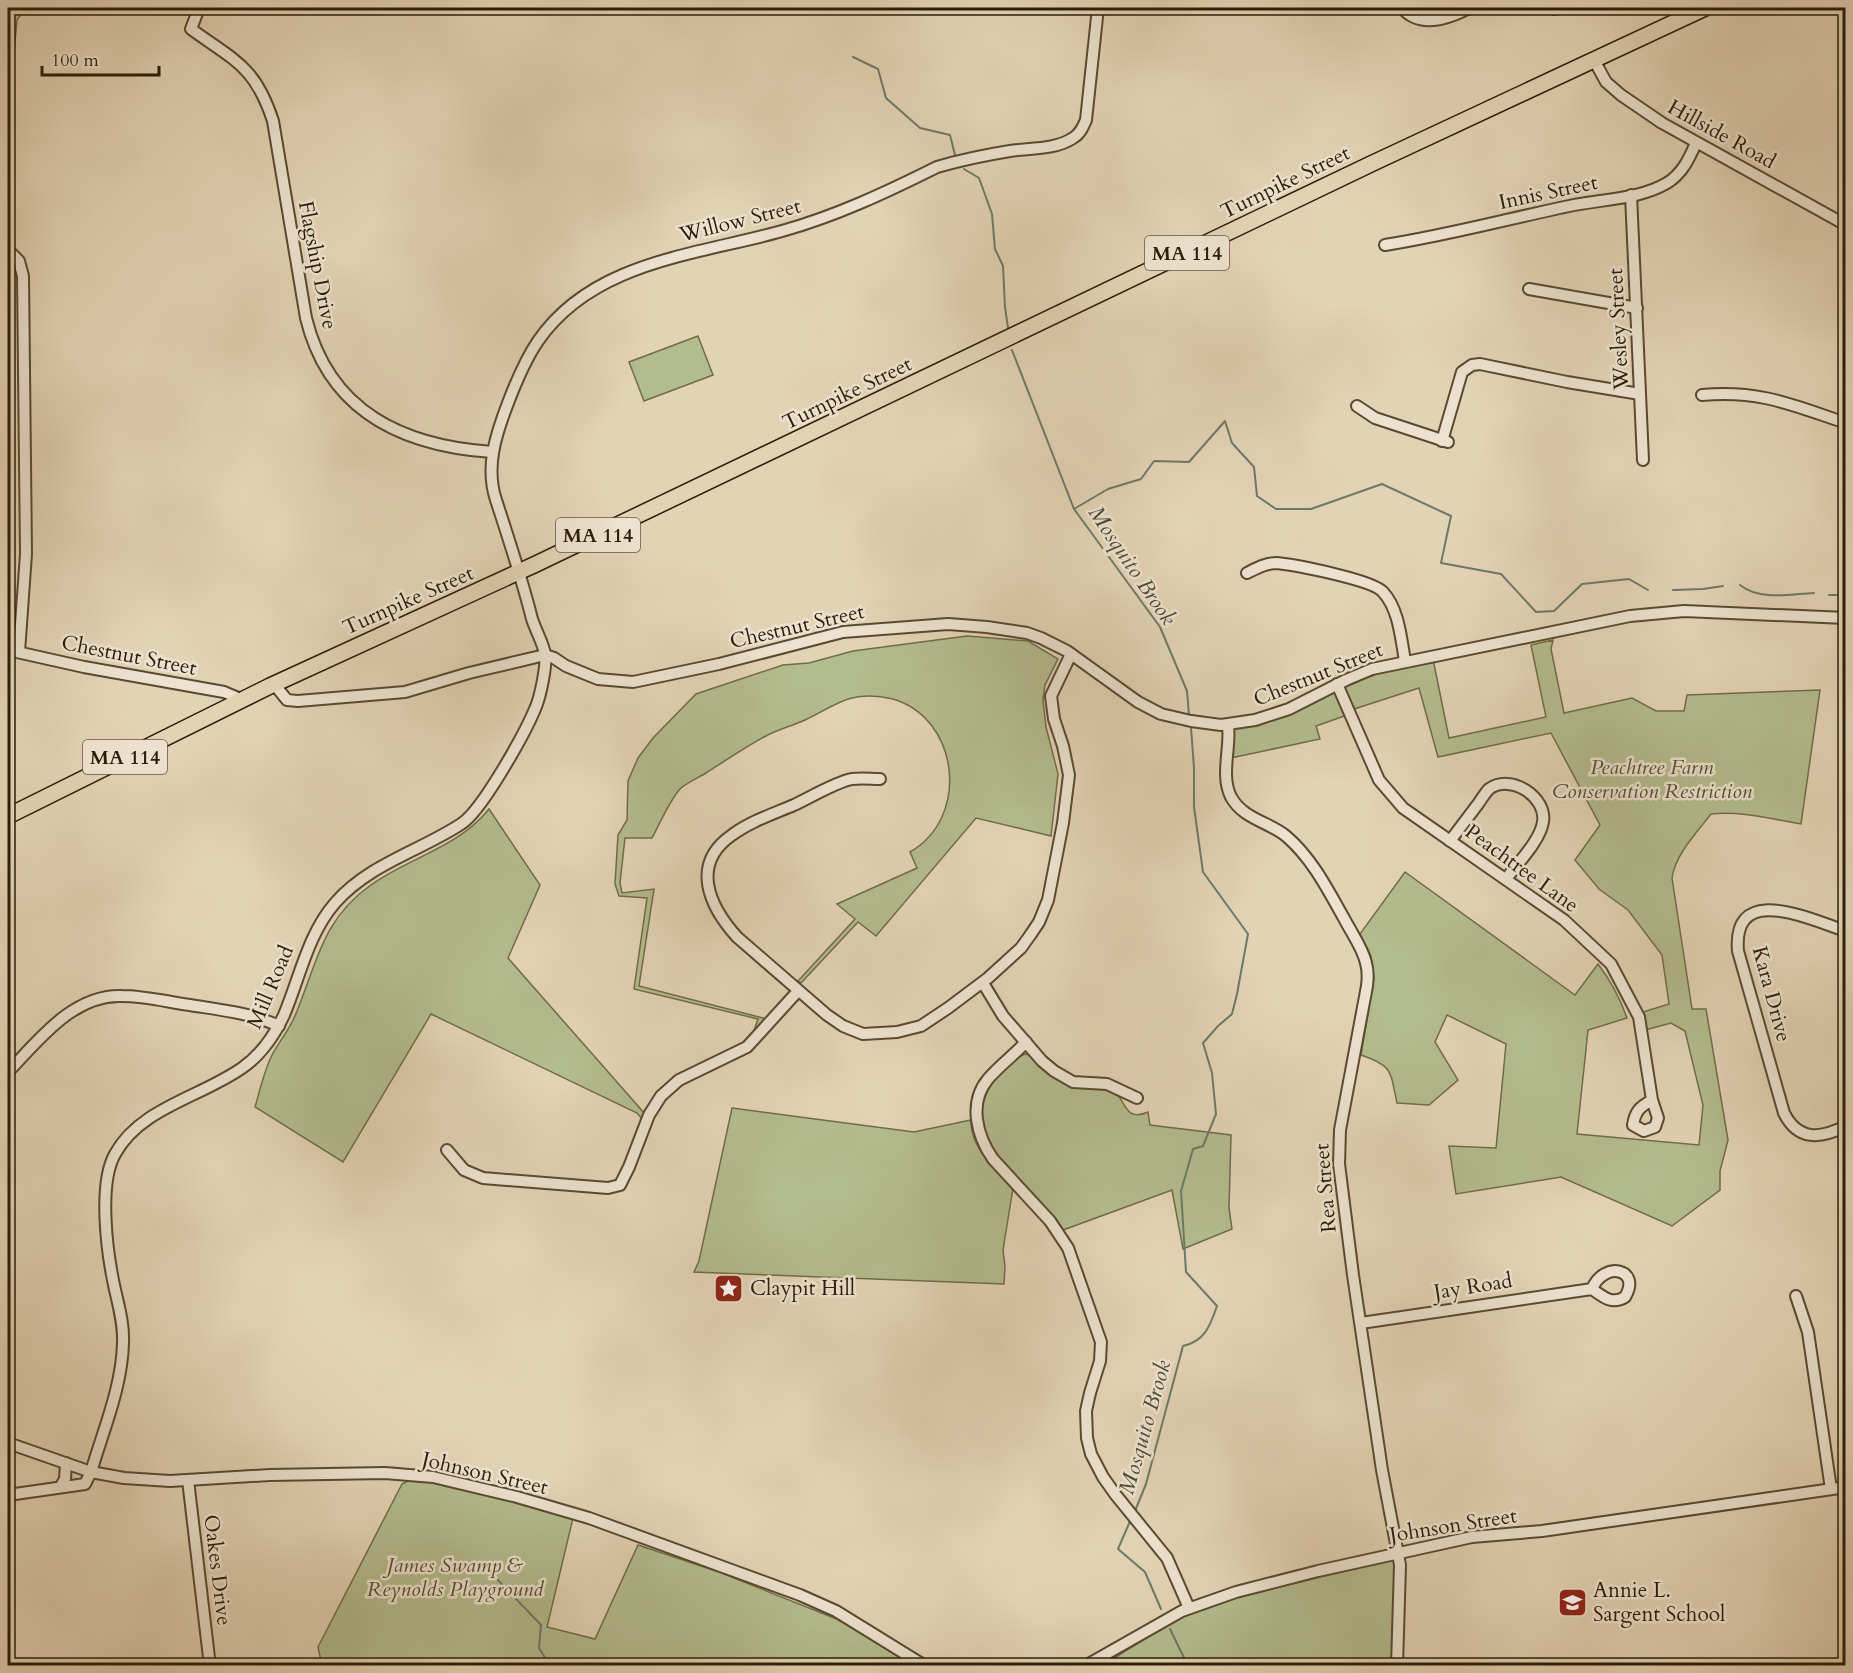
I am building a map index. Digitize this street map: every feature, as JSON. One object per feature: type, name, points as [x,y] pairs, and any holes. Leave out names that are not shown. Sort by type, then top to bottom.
[{"type":"highway","name":"Turnpike Street","points":[[8,816],[274,684],[520,572],[1373,163],[1705,8]]},
{"type":"street","name":"Flagship Drive","points":[[199,8],[191,29],[241,64],[253,77],[273,121],[306,318],[315,347],[327,370],[351,401],[381,423],[400,433],[430,444],[460,450],[492,452]]},
{"type":"street","name":"Willow Street","points":[[520,572],[495,497],[491,469],[492,452],[516,382],[539,339],[566,310],[603,285],[653,263],[783,231],[821,219],[955,161],[1010,151],[1056,146],[1074,138],[1082,131],[1086,120],[1098,8]]},
{"type":"street","points":[[1402,8],[1413,18],[1432,21],[1469,8]]},
{"type":"street","name":"Hillside Road","points":[[1594,60],[1606,82],[1662,123],[1845,225]]},
{"type":"street","name":"Innis Street","points":[[1386,245],[1460,232],[1558,208],[1655,189],[1673,180],[1687,163],[1696,143]]},
{"type":"street","name":"Wesley Street","points":[[1631,195],[1643,460]]},
{"type":"street","points":[[8,250],[19,261],[22,276],[26,554],[13,651]]},
{"type":"street","points":[[1529,289],[1637,308]]},
{"type":"street","points":[[1357,406],[1375,418],[1445,441],[1462,372],[1472,365],[1480,364],[1640,394]]},
{"type":"street","points":[[1702,395],[1725,393],[1781,400],[1845,423]]},
{"type":"street","points":[[1247,573],[1262,565],[1276,563],[1378,586],[1384,592],[1396,618],[1405,661]]},
{"type":"street","name":"Mill Road","points":[[91,1472],[113,1398],[123,1345],[123,1328],[111,1271],[107,1237],[106,1182],[113,1157],[127,1136],[141,1124],[243,1068],[261,1052],[279,1026],[315,932],[336,902],[361,880],[382,866],[461,825],[481,803],[535,710],[541,690],[545,656],[533,622],[520,572]]},
{"type":"street","name":"Chestnut Street","points":[[545,656],[554,657],[567,666],[598,679],[633,682],[719,664],[843,632],[948,624],[987,627],[1027,633],[1041,638],[1071,654],[1125,694],[1156,711],[1184,720],[1228,725],[1255,720],[1289,709],[1372,669],[1630,616],[1683,611],[1845,618]]},
{"type":"street","name":"Chestnut Street","points":[[13,651],[84,668],[224,692],[243,700]]},
{"type":"street","points":[[880,779],[850,779],[749,824],[720,844],[710,860],[708,884],[718,913],[737,937],[798,991],[843,1026],[863,1035],[907,1030],[921,1026],[983,983],[1021,948],[1039,922],[1048,900],[1063,823],[1069,775],[1054,719],[1051,696],[1071,654]]},
{"type":"street","points":[[274,684],[287,700],[298,701],[389,694],[405,692],[469,673],[545,656]]},
{"type":"street","name":"Peachtree Lane","points":[[1337,684],[1379,780],[1403,808],[1564,920],[1611,964],[1639,1017],[1652,1100]]},
{"type":"street","name":"Rea Street","points":[[1228,725],[1230,739],[1226,759],[1227,782],[1232,799],[1252,818],[1277,829],[1313,866],[1354,936],[1366,962],[1367,986],[1339,1146],[1342,1195],[1382,1470],[1401,1575],[1397,1665]]},
{"type":"street","points":[[1450,841],[1489,789],[1503,785],[1519,786],[1533,795],[1543,810],[1543,822],[1539,835],[1506,879]]},
{"type":"street","name":"Kara Drive","points":[[1845,931],[1791,911],[1765,909],[1746,918],[1740,927],[1737,940],[1738,951],[1784,1113],[1790,1124],[1799,1131],[1817,1136],[1845,1126]]},
{"type":"street","points":[[983,983],[1003,1016],[1042,1061],[1062,1077],[1073,1082],[1107,1084],[1137,1098]]},
{"type":"street","points":[[447,1150],[464,1170],[483,1178],[608,1188],[620,1185],[649,1115],[661,1096],[685,1077],[747,1047],[798,991]]},
{"type":"street","points":[[8,1072],[60,1020],[100,999],[120,996],[237,1012],[279,1026]]},
{"type":"street","points":[[1026,1042],[987,1080],[977,1102],[977,1125],[986,1149],[993,1159],[1050,1221],[1068,1248],[1101,1342],[1100,1361],[1087,1402],[1087,1438],[1091,1454],[1103,1477],[1167,1558],[1189,1608]]},
{"type":"street","name":"Jay Road","points":[[1361,1323],[1592,1288]]},
{"type":"street","points":[[1796,1296],[1808,1332],[1831,1489]]},
{"type":"street","name":"Johnson Street","points":[[8,1443],[91,1472],[124,1478],[170,1481],[270,1475],[384,1473],[433,1477],[517,1497],[589,1518],[800,1595],[836,1611],[925,1665]]},
{"type":"street","points":[[61,1486],[67,1469],[66,1463]]},
{"type":"street","points":[[8,1495],[85,1484],[91,1472]]},
{"type":"street","name":"Oakes Drive","points":[[188,1480],[210,1665]]},
{"type":"street","name":"Johnson Street","points":[[1085,1665],[1189,1608],[1254,1586],[1398,1552],[1472,1537],[1542,1531],[1845,1487]]},
{"type":"green space","points":[[8,8],[26,8],[17,20],[8,117]]},
{"type":"green space","points":[[698,336],[713,375],[644,401],[629,362]]},
{"type":"green space","points":[[967,636],[1028,641],[1058,659],[1045,685],[1043,700],[1046,727],[1058,774],[1051,836],[976,818],[876,936],[858,922],[801,983],[798,981],[855,919],[837,904],[917,868],[910,852],[929,836],[942,817],[949,794],[949,770],[944,747],[932,727],[915,710],[893,699],[883,697],[862,696],[846,700],[764,737],[685,785],[671,801],[652,838],[625,838],[620,883],[622,893],[654,889],[639,986],[767,1019],[752,1036],[758,1019],[634,989],[647,898],[619,896],[615,884],[618,835],[627,820],[628,781],[638,758],[653,738],[696,694],[783,665],[809,663],[853,651]]},
{"type":"green space","name":"Peachtree Farm Conservation Restriction","points":[[1553,640],[1551,649],[1564,713],[1632,698],[1656,711],[1684,711],[1687,695],[1820,690],[1801,824],[1745,815],[1711,814],[1687,844],[1674,869],[1672,878],[1692,1009],[1706,1009],[1728,1140],[1720,1171],[1720,1190],[1672,1226],[1561,1177],[1456,1194],[1449,1146],[1496,1148],[1506,1044],[1447,1015],[1435,1042],[1458,1080],[1429,1105],[1397,1103],[1389,1072],[1380,1063],[1361,1055],[1374,978],[1371,956],[1360,934],[1405,872],[1575,995],[1598,964],[1607,977],[1627,1018],[1588,1030],[1577,1134],[1699,1145],[1703,1105],[1685,1031],[1671,1023],[1645,1030],[1640,1013],[1669,1004],[1662,955],[1628,910],[1599,889],[1575,860],[1600,825],[1551,733],[1438,757],[1419,688],[1351,710],[1340,685],[1433,659],[1449,738],[1546,717],[1531,645]]},
{"type":"green space","points":[[1337,684],[1350,714],[1316,726],[1320,739],[1226,759],[1228,725],[1255,720]]},
{"type":"green space","points":[[489,809],[540,885],[508,958],[645,1114],[643,1120],[637,1113],[431,1014],[343,1162],[255,1107],[269,1061],[293,1021],[322,944],[341,913],[371,885],[463,833]]},
{"type":"green space","points":[[1025,1054],[1030,1055],[1064,1083],[1103,1087],[1115,1092],[1129,1112],[1140,1115],[1148,1112],[1150,1125],[1231,1135],[1229,1208],[1232,1229],[1183,1249],[1172,1190],[1063,1230],[996,1156],[984,1132],[982,1109],[989,1088],[1008,1066]]},
{"type":"green space","points":[[732,1108],[914,1132],[971,1120],[979,1149],[1013,1188],[1003,1250],[1004,1284],[694,1272],[699,1261]]},
{"type":"green space","name":"James Swamp & Reynolds Playground","points":[[414,1478],[435,1479],[573,1518],[547,1627],[595,1639],[638,1545],[719,1572],[839,1620],[914,1665],[322,1666],[318,1647],[402,1484]]},
{"type":"green space","points":[[1391,1560],[1397,1564],[1394,1665],[1101,1666],[1182,1616],[1225,1600]]},
{"type":"waterway","points":[[853,57],[878,69],[886,98],[920,128],[950,135],[955,155]]},
{"type":"waterway","points":[[964,169],[979,178],[992,214],[995,249],[1003,266],[1008,328]]},
{"type":"waterway","name":"Mosquito Brook","points":[[1012,350],[1074,509],[1160,627],[1187,691],[1189,715]]},
{"type":"waterway","name":"Mosquito Brook","points":[[1074,509],[1108,489],[1141,479],[1154,461],[1189,462],[1225,421],[1232,443],[1254,467],[1257,496],[1276,509],[1311,509],[1382,484],[1451,516],[1441,563],[1501,574],[1536,612],[1554,611],[1582,584],[1629,579],[1648,590]]},
{"type":"waterway","name":"Mosquito Brook","points":[[1740,585],[1766,595],[1814,593]]},
{"type":"waterway","name":"Mosquito Brook","points":[[1673,590],[1723,586]]},
{"type":"waterway","name":"Mosquito Brook","points":[[1829,595],[1846,595]]},
{"type":"waterway","name":"Mosquito Brook","points":[[1135,1511],[1146,1484],[1183,1346],[1197,1340],[1206,1332],[1217,1306],[1186,1272],[1181,1191],[1193,1149],[1203,1146],[1216,1114],[1212,1073],[1203,1043],[1232,1014],[1248,934],[1203,872],[1194,807],[1191,728]]},
{"type":"waterway","name":"Mosquito Brook","points":[[1131,1519],[1118,1549],[1145,1572],[1161,1609]]},
{"type":"waterway","points":[[492,1574],[541,1625],[539,1648],[550,1666]]},
{"type":"waterway","name":"Mosquito Brook","points":[[1170,1629],[1188,1666]]},
{"type":"place","name":"Claypit Hill","points":[[729,1288]]},
{"type":"place","name":"Annie L. Sargent School","points":[[1572,1602]]}]
